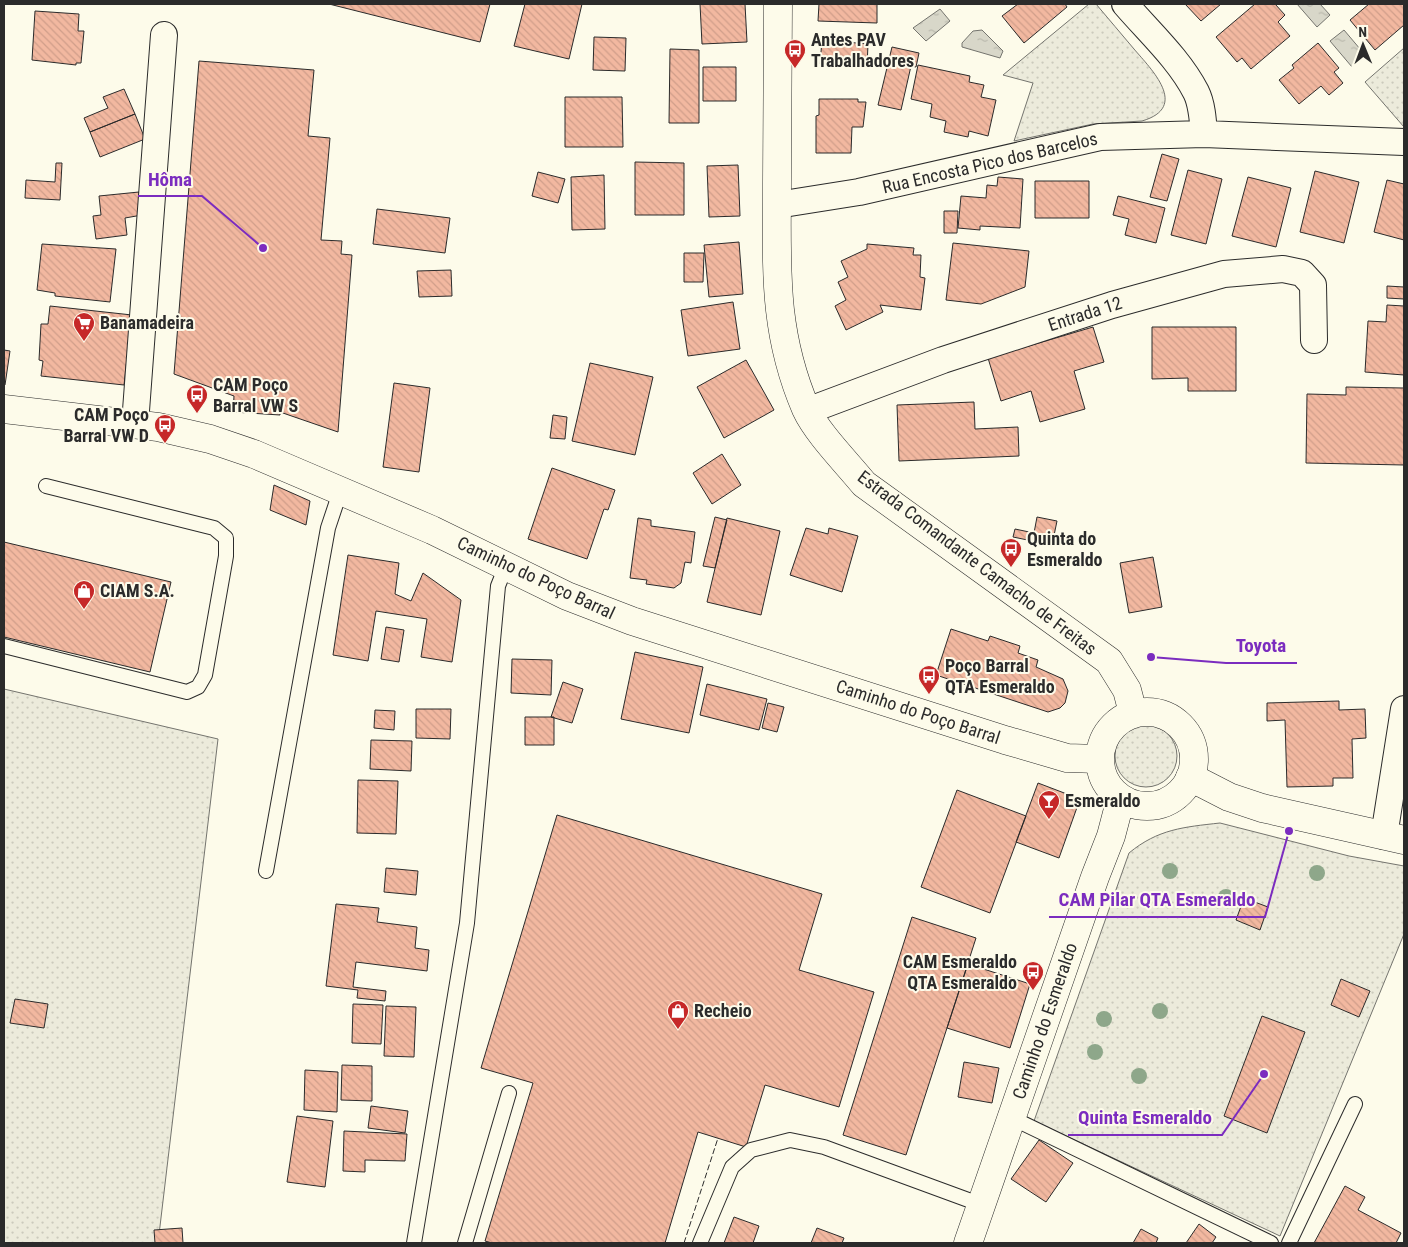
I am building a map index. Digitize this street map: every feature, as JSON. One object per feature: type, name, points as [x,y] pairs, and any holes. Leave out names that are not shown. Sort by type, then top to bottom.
[{"type":"main road","name":"Estrada Comandante Camacho de Freitas","points":[[778,4],[776,263],[780,324],[792,370],[807,411],[835,450],[864,484],[1109,661],[1126,690],[1133,713]]},
{"type":"main road","name":"Caminho do Poço Barral","points":[[4,409],[172,430],[254,454],[341,490],[567,596],[632,621],[1005,740],[1067,758],[1099,759]]},
{"type":"main road","points":[[1133,713],[1160,714],[1174,720],[1185,731],[1192,746],[1194,762],[1190,777],[1182,790],[1171,799],[1157,805],[1141,806],[1121,798],[1107,784],[1102,772],[1099,759],[1107,732],[1117,722],[1133,713]]},
{"type":"main road","points":[[1190,777],[1229,797],[1262,808],[1394,838]]},
{"type":"main road","name":"Caminho do Esmeraldo","points":[[968,1243],[1095,877],[1111,836],[1121,798]]},
{"type":"street","points":[[1125,4],[1182,70],[1197,93],[1203,116],[1204,134]]},
{"type":"street","points":[[135,424],[164,34]]},
{"type":"street","name":"Rua Encosta Pico dos Barcelos","points":[[777,205],[859,192],[1100,137],[1204,134],[1404,142]]},
{"type":"street","name":"Entrada 12","points":[[807,411],[943,360],[1112,305],[1224,274],[1283,269],[1302,273],[1313,285],[1314,340]]},
{"type":"street","points":[[1394,838],[1404,709]]},
{"type":"lane","points":[[4,646],[187,692],[198,686],[205,675],[226,556],[226,538],[214,528],[46,486]]},
{"type":"lane","points":[[266,871],[328,528],[341,490]]},
{"type":"lane","points":[[414,1243],[466,923],[498,586],[506,566]]},
{"type":"lane","points":[[465,1243],[509,1093]]},
{"type":"lane","points":[[1288,1243],[1355,1104]]},
{"type":"lane","points":[[1012,1118],[1271,1243]]},
{"type":"lane","points":[[700,1243],[732,1167],[751,1150],[790,1140],[824,1147],[982,1205]]},
{"type":"shaded area","points":[[1089,4],[1096,4],[1157,77],[1165,97],[1163,107],[1156,115],[1142,121],[1093,124],[1014,141],[1033,83],[1003,75]]},
{"type":"shaded area","points":[[1404,48],[1404,127],[1365,82]]},
{"type":"shaded area","points":[[4,689],[218,739],[158,1243],[4,1243]]},
{"type":"shaded area","points":[[1140,725],[1152,725],[1168,734],[1175,744],[1177,756],[1175,768],[1168,778],[1152,787],[1140,787],[1129,782],[1120,773],[1115,762],[1115,750],[1120,739],[1129,730]]},
{"type":"shaded area","points":[[1220,823],[1349,856],[1404,866],[1404,934],[1280,1236],[1034,1121],[1129,853],[1150,839],[1172,830]]},
{"type":"water","points":[[1297,4],[1320,4],[1330,15],[1317,27]]},
{"type":"water","points":[[940,9],[950,21],[926,41],[913,28]]},
{"type":"water","points":[[982,30],[1003,51],[1000,58],[962,47],[962,43],[973,31]]},
{"type":"water","points":[[1344,30],[1366,56],[1352,67],[1330,41]]},
{"type":"building","points":[[329,4],[490,4],[480,42]]},
{"type":"building","points":[[525,4],[582,4],[569,59],[514,46]]},
{"type":"building","points":[[700,4],[745,4],[747,42],[702,44]]},
{"type":"building","points":[[819,4],[877,4],[877,23],[818,21]]},
{"type":"building","points":[[1018,4],[1065,4],[1067,7],[1024,43],[1002,16]]},
{"type":"building","points":[[1185,4],[1221,4],[1201,21]]},
{"type":"building","points":[[1255,4],[1275,4],[1285,15],[1278,22],[1290,36],[1251,69],[1242,58],[1237,62],[1216,37]]},
{"type":"building","points":[[1369,4],[1404,4],[1404,25],[1375,50],[1350,20]]},
{"type":"building","points":[[35,11],[79,14],[78,31],[84,31],[81,63],[76,63],[76,65],[32,60]]},
{"type":"building","points":[[594,37],[626,38],[625,71],[593,70]]},
{"type":"building","points":[[822,40],[868,44],[867,67],[820,64]]},
{"type":"building","points":[[1318,43],[1339,68],[1334,72],[1343,83],[1329,95],[1321,86],[1299,104],[1279,80],[1294,68],[1292,65]]},
{"type":"building","points":[[892,47],[919,53],[916,67],[911,66],[901,110],[878,105]]},
{"type":"building","points":[[670,49],[699,50],[699,123],[669,123]]},
{"type":"building","points":[[199,61],[314,70],[308,136],[330,138],[321,240],[342,241],[341,254],[352,255],[338,432],[280,412],[280,415],[233,412],[234,396],[174,374]]},
{"type":"building","points":[[918,65],[970,76],[969,82],[984,85],[981,97],[996,100],[988,136],[969,131],[968,137],[944,132],[946,121],[930,117],[932,104],[911,99]]},
{"type":"building","points":[[703,67],[736,67],[736,101],[703,101]]},
{"type":"building","points":[[124,89],[135,114],[90,132],[84,118],[108,108],[103,97]]},
{"type":"building","points":[[565,97],[622,97],[623,147],[565,147]]},
{"type":"building","points":[[819,99],[858,99],[858,102],[866,102],[863,127],[852,127],[851,153],[816,153],[816,116],[819,115]]},
{"type":"building","points":[[135,114],[145,139],[100,157],[90,132]]},
{"type":"building","points":[[1162,154],[1179,159],[1167,201],[1150,197]]},
{"type":"building","points":[[635,162],[684,163],[684,215],[635,215]]},
{"type":"building","points":[[56,163],[62,163],[60,200],[25,198],[26,180],[55,182]]},
{"type":"building","points":[[738,165],[740,216],[709,217],[707,166]]},
{"type":"building","points":[[1188,170],[1222,179],[1206,244],[1171,235]]},
{"type":"building","points":[[1315,171],[1359,182],[1344,243],[1300,232]]},
{"type":"building","points":[[538,172],[565,179],[558,203],[532,196]]},
{"type":"building","points":[[604,175],[605,229],[572,230],[571,177]]},
{"type":"building","points":[[998,177],[1023,179],[1020,228],[980,226],[980,230],[958,228],[961,196],[986,198],[987,185],[997,186]]},
{"type":"building","points":[[1248,177],[1291,188],[1276,247],[1232,236]]},
{"type":"building","points":[[1387,180],[1404,184],[1404,240],[1374,232]]},
{"type":"building","points":[[1035,181],[1089,181],[1089,218],[1035,218]]},
{"type":"building","points":[[139,192],[142,215],[125,218],[127,235],[96,239],[93,216],[101,215],[99,196]]},
{"type":"building","points":[[1118,196],[1165,208],[1156,243],[1125,235],[1129,219],[1113,215]]},
{"type":"building","points":[[377,209],[450,218],[445,253],[373,244]]},
{"type":"building","points":[[944,211],[958,211],[957,233],[944,233]]},
{"type":"building","points":[[739,242],[743,294],[709,297],[704,245]]},
{"type":"building","points":[[953,243],[1029,251],[1025,287],[981,304],[946,300]]},
{"type":"building","points":[[42,244],[116,249],[110,302],[55,296],[55,293],[37,290]]},
{"type":"building","points":[[867,244],[914,248],[913,255],[921,255],[920,277],[925,278],[921,310],[880,305],[883,312],[846,330],[835,306],[846,300],[838,282],[848,277],[841,261],[867,249]]},
{"type":"building","points":[[684,253],[704,253],[703,282],[684,282]]},
{"type":"building","points":[[451,270],[452,296],[419,297],[417,271]]},
{"type":"building","points":[[1387,286],[1404,287],[1404,299],[1387,298]]},
{"type":"building","points":[[733,302],[740,349],[688,356],[681,310]]},
{"type":"building","points":[[1387,305],[1404,306],[1404,375],[1365,372],[1368,321],[1386,322]]},
{"type":"building","name":"Banamadeira","points":[[50,306],[132,315],[124,385],[41,376],[43,361],[39,360],[41,324],[48,324]]},
{"type":"building","points":[[1093,327],[1104,362],[1074,371],[1085,409],[1040,422],[1031,391],[1001,401],[988,358]]},
{"type":"building","points":[[1152,327],[1236,327],[1236,391],[1188,391],[1188,378],[1152,379]]},
{"type":"building","points":[[4,350],[10,351],[5,385],[4,385]]},
{"type":"building","points":[[746,360],[774,410],[724,438],[697,387]]},
{"type":"building","points":[[590,363],[653,377],[635,455],[572,441]]},
{"type":"building","points":[[394,383],[430,388],[419,472],[383,467]]},
{"type":"building","points":[[1346,387],[1404,388],[1404,465],[1306,463],[1307,394],[1346,395]]},
{"type":"building","points":[[974,402],[975,429],[1018,427],[1019,456],[899,461],[897,405]]},
{"type":"building","points":[[553,415],[567,417],[565,439],[550,438]]},
{"type":"building","points":[[722,454],[741,485],[712,504],[693,473]]},
{"type":"building","points":[[552,468],[615,490],[608,510],[604,509],[587,559],[528,539]]},
{"type":"building","points":[[274,485],[310,501],[306,525],[270,510]]},
{"type":"building","points":[[715,517],[727,520],[715,568],[703,566]]},
{"type":"building","points":[[1037,517],[1057,521],[1052,545],[1013,537],[1015,529],[1034,533]]},
{"type":"building","points":[[638,518],[651,520],[651,526],[695,532],[691,563],[685,562],[681,583],[674,588],[646,584],[647,580],[630,578]]},
{"type":"building","points":[[727,518],[780,531],[761,615],[707,602]]},
{"type":"building","points":[[806,528],[828,534],[829,528],[858,536],[842,592],[790,575]]},
{"type":"building","name":"CIAM S.A.","points":[[4,542],[171,582],[150,672],[4,637]]},
{"type":"building","points":[[348,555],[399,563],[395,594],[411,601],[423,573],[461,600],[452,662],[421,657],[427,619],[376,611],[368,661],[333,655]]},
{"type":"building","points":[[1153,557],[1162,607],[1129,613],[1120,563]]},
{"type":"building","points":[[386,627],[404,630],[399,662],[381,659]]},
{"type":"building","points":[[951,629],[988,641],[990,636],[1020,646],[1018,653],[1038,660],[1036,667],[1063,679],[1068,691],[1065,703],[1060,708],[1048,712],[936,675]]},
{"type":"building","points":[[635,652],[703,667],[689,733],[621,719]]},
{"type":"building","points":[[512,659],[552,660],[551,695],[511,693]]},
{"type":"building","points":[[563,682],[583,689],[572,723],[551,717]]},
{"type":"building","points":[[707,684],[767,699],[759,730],[700,715]]},
{"type":"building","points":[[1339,701],[1339,710],[1365,709],[1366,738],[1352,739],[1353,778],[1333,778],[1333,786],[1287,787],[1285,720],[1267,721],[1267,703]]},
{"type":"building","points":[[768,703],[784,707],[777,732],[762,728]]},
{"type":"building","points":[[416,709],[451,709],[450,739],[416,738]]},
{"type":"building","points":[[375,710],[395,711],[394,730],[374,728]]},
{"type":"building","points":[[525,717],[554,717],[554,745],[525,745]]},
{"type":"building","points":[[371,740],[412,741],[411,771],[370,769]]},
{"type":"building","points":[[358,780],[398,781],[396,834],[357,833]]},
{"type":"building","points":[[1038,783],[1080,799],[1059,858],[1016,842]]},
{"type":"building","points":[[957,790],[1026,816],[990,913],[921,887]]},
{"type":"building","name":"Recheio","points":[[557,815],[822,894],[799,970],[874,992],[839,1107],[765,1085],[746,1147],[698,1132],[665,1243],[492,1243],[485,1241],[533,1083],[481,1068]]},
{"type":"building","points":[[386,868],[418,871],[416,895],[384,892]]},
{"type":"building","points":[[1244,898],[1268,907],[1260,930],[1236,920]]},
{"type":"building","points":[[336,904],[379,908],[377,922],[417,927],[415,948],[429,950],[427,971],[356,962],[353,987],[386,991],[385,1001],[357,998],[358,990],[326,986]]},
{"type":"building","points":[[912,917],[976,938],[906,1155],[843,1135]]},
{"type":"building","points":[[968,964],[1030,984],[1010,1048],[947,1028]]},
{"type":"building","points":[[1341,979],[1370,991],[1359,1017],[1331,1005]]},
{"type":"building","points":[[15,999],[48,1004],[44,1028],[10,1023]]},
{"type":"building","points":[[353,1004],[383,1005],[381,1044],[352,1043]]},
{"type":"building","points":[[386,1006],[416,1007],[414,1057],[384,1056]]},
{"type":"building","points":[[1262,1016],[1305,1032],[1267,1133],[1224,1116]]},
{"type":"building","points":[[964,1062],[999,1068],[992,1103],[958,1097]]},
{"type":"building","points":[[342,1065],[372,1066],[372,1101],[341,1100]]},
{"type":"building","points":[[305,1070],[338,1072],[337,1112],[304,1110]]},
{"type":"building","points":[[371,1106],[408,1111],[405,1133],[368,1128]]},
{"type":"building","points":[[297,1116],[333,1121],[325,1187],[287,1182]]},
{"type":"building","points":[[344,1131],[407,1134],[405,1161],[365,1160],[365,1172],[343,1171]]},
{"type":"building","points":[[1039,1140],[1073,1163],[1046,1202],[1011,1179]]},
{"type":"building","points":[[1345,1186],[1365,1197],[1358,1210],[1401,1233],[1396,1243],[1314,1243]]},
{"type":"building","points":[[734,1217],[759,1226],[753,1243],[724,1243]]},
{"type":"building","points":[[1199,1224],[1216,1237],[1212,1243],[1186,1243]]},
{"type":"building","points":[[182,1228],[183,1243],[155,1243],[154,1230]]},
{"type":"building","points":[[817,1228],[844,1238],[842,1243],[811,1243]]},
{"type":"building","points":[[1141,1229],[1158,1238],[1156,1243],[1133,1243]]},
{"type":"fence","points":[[684,1243],[718,1138]]},
{"type":"place","name":"Antes PAV Trabalhadores","points":[[795,69]]},
{"type":"place","name":"Hôma","points":[[263,248]]},
{"type":"place","name":"Banamadeira","points":[[84,342]]},
{"type":"place","name":"CAM Poço Barral VW S","points":[[197,414]]},
{"type":"place","name":"CAM Poço Barral VW D","points":[[165,444]]},
{"type":"place","name":"Quinta do Esmeraldo","points":[[1011,568]]},
{"type":"place","name":"CIAM S.A.","points":[[84,610]]},
{"type":"place","name":"Toyota","points":[[1151,657]]},
{"type":"place","name":"Poço Barral QTA Esmeraldo","points":[[929,695]]},
{"type":"place","name":"Esmeraldo","points":[[1049,820]]},
{"type":"place","name":"CAM Pilar QTA Esmeraldo","points":[[1289,831]]},
{"type":"place","name":"CAM Esmeraldo QTA Esmeraldo","points":[[1033,991]]},
{"type":"place","name":"Recheio","points":[[678,1030]]},
{"type":"place","name":"Quinta Esmeraldo","points":[[1264,1074]]}]
